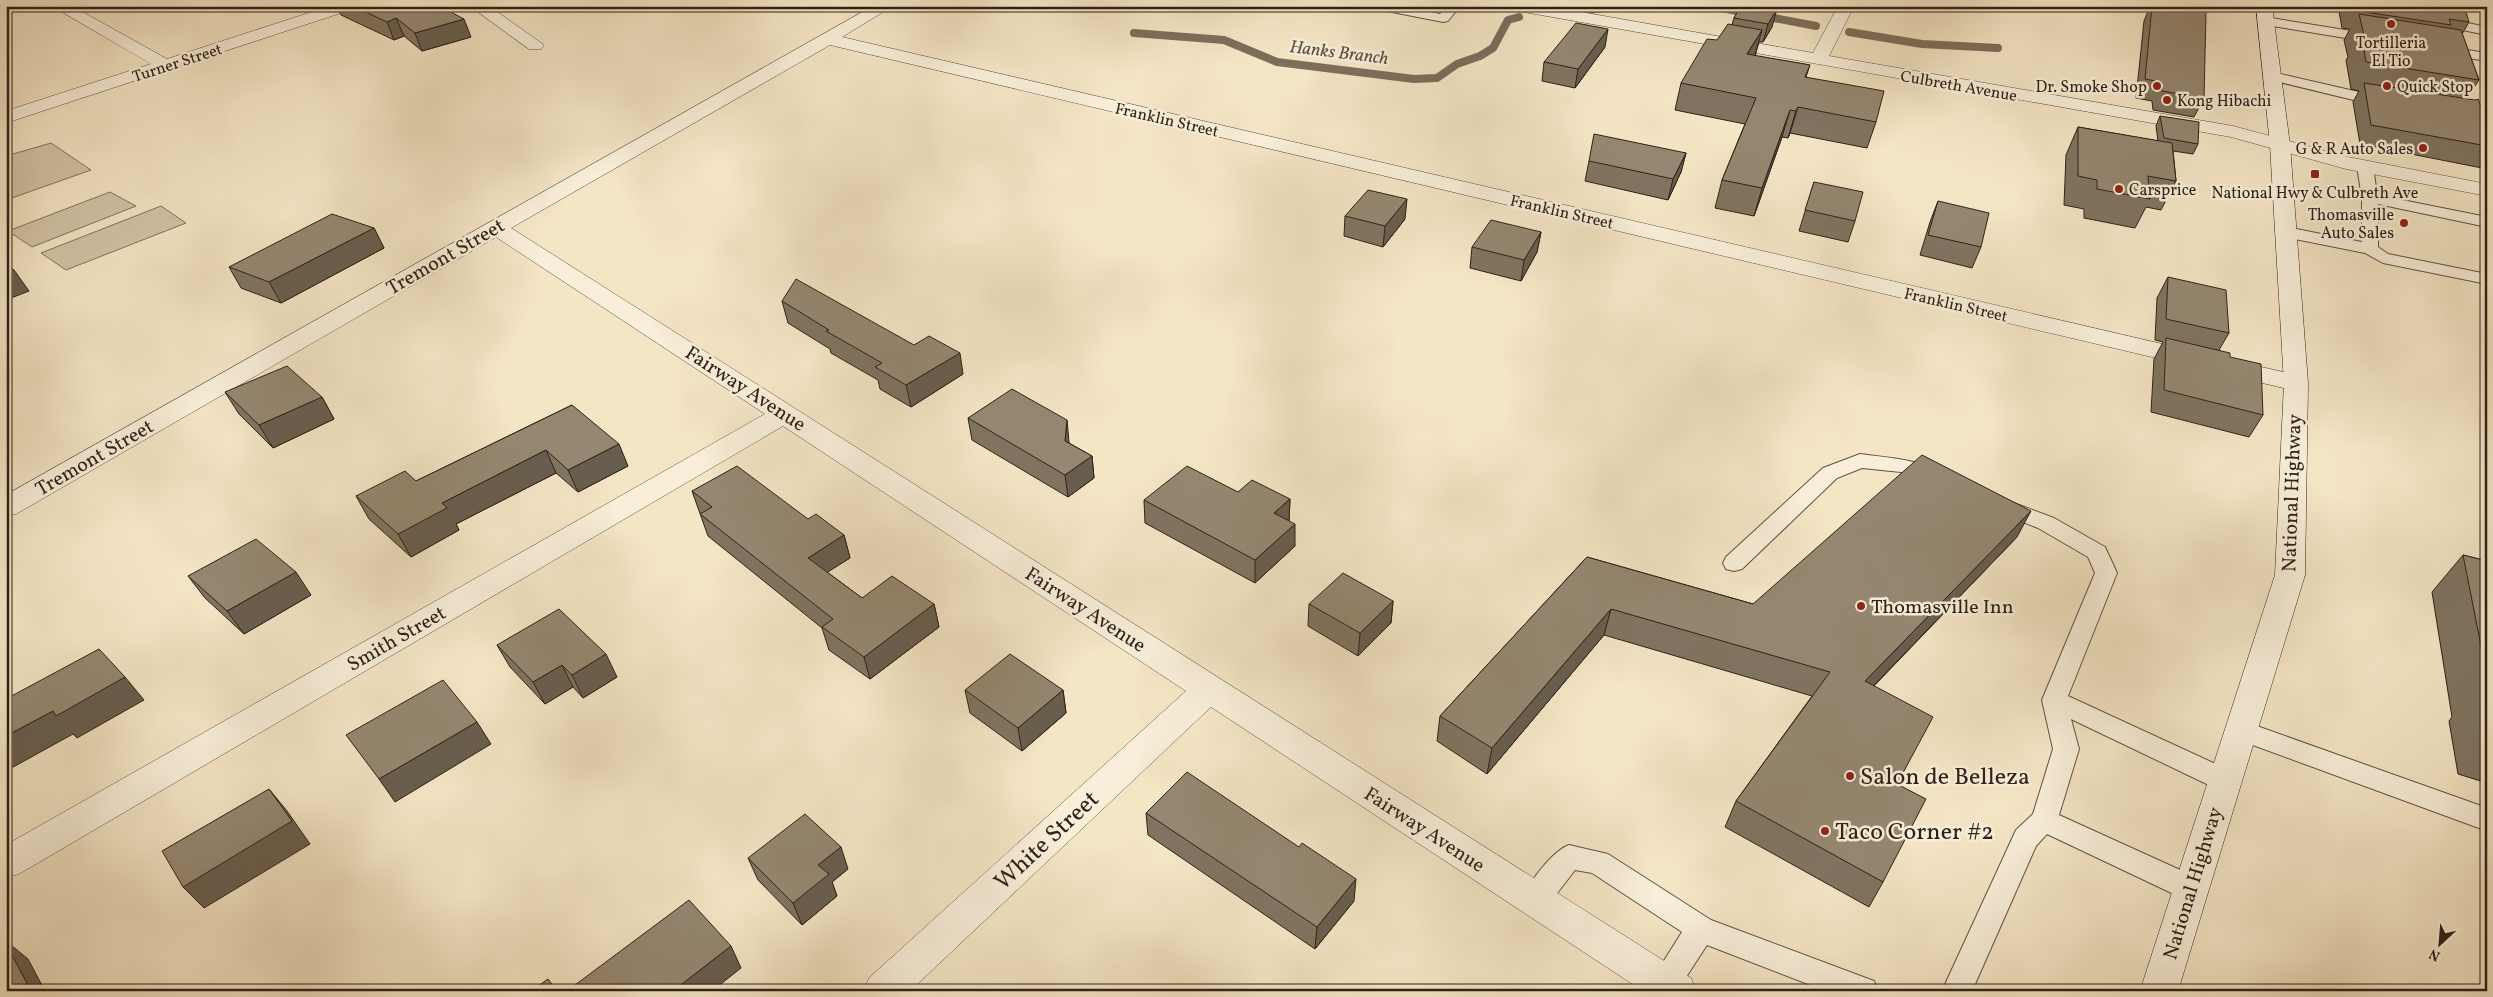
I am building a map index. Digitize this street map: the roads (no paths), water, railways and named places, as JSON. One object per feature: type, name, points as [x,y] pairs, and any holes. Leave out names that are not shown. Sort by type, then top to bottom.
[{"type":"street","points":[[60,6],[166,65]]},
{"type":"street","name":"Turner Street","points":[[6,117],[347,6]]},
{"type":"street","points":[[478,6],[535,46]]},
{"type":"street","name":"Tremont Street","points":[[6,507],[885,6]]},
{"type":"street","name":"Culbreth Avenue","points":[[1518,6],[2233,132],[2365,166],[2487,190]]},
{"type":"street","points":[[1818,60],[1846,6]]},
{"type":"street","name":"National Highway","points":[[2159,991],[2224,780],[2290,576],[2296,383],[2280,145],[2265,14]]},
{"type":"street","name":"Franklin Street","points":[[827,39],[2296,383]]},
{"type":"street","name":"Fairway Avenue","points":[[495,227],[786,413],[1671,987]]},
{"type":"street","name":"Smith Street","points":[[6,863],[786,413]]},
{"type":"street","name":"White Street","points":[[882,991],[1209,689]]},
{"type":"lane","points":[[1382,6],[1443,18],[1454,6]]},
{"type":"lane","points":[[2265,14],[2386,41]]},
{"type":"lane","points":[[2422,16],[2487,31]]},
{"type":"lane","points":[[2470,28],[2484,57]]},
{"type":"lane","points":[[2424,47],[2484,57]]},
{"type":"lane","points":[[2272,76],[2315,86],[2334,93],[2396,104]]},
{"type":"lane","points":[[2365,166],[2370,198],[2370,249]]},
{"type":"lane","points":[[2370,198],[2487,222]]},
{"type":"lane","points":[[2286,232],[2370,249],[2383,258],[2487,279]]},
{"type":"lane","points":[[1734,563],[1830,473],[1860,461],[1905,466],[1958,488]]},
{"type":"lane","points":[[1957,991],[2026,838],[2044,820],[2066,749],[2054,700],[2106,573],[2097,552],[2046,523],[1984,498]]},
{"type":"lane","points":[[2054,700],[2224,780]]},
{"type":"lane","points":[[2240,730],[2487,820]]},
{"type":"lane","points":[[2044,820],[2190,888]]},
{"type":"lane","points":[[1535,900],[1569,857],[1598,862],[1700,929],[1863,991]]},
{"type":"lane","points":[[1671,987],[1700,929]]},
{"type":"waterway","name":"Hanks Branch","points":[[1578,12],[1614,6]]},
{"type":"waterway","name":"Hanks Branch","points":[[1711,6],[1816,26]]},
{"type":"waterway","name":"Hanks Branch","points":[[1134,33],[1224,40],[1277,62],[1414,79],[1437,78],[1457,64],[1480,56],[1493,48],[1508,20],[1519,17]]},
{"type":"waterway","name":"Hanks Branch","points":[[1849,32],[1922,44],[1998,48]]},
{"type":"place","name":"Tortilleria El Tio","points":[[2391,24]]},
{"type":"place","name":"Dr. Smoke Shop","points":[[2157,86]]},
{"type":"place","name":"Quick Stop","points":[[2387,86]]},
{"type":"place","name":"Kong Hibachi","points":[[2167,100]]},
{"type":"place","name":"G & R Auto Sales","points":[[2423,148]]},
{"type":"place","name":"National Hwy & Culbreth Ave","points":[[2315,174]]},
{"type":"place","name":"Carsprice","points":[[2119,189]]},
{"type":"place","name":"Thomasville Auto Sales","points":[[2404,223]]},
{"type":"place","name":"Thomasville Inn","points":[[1861,606]]},
{"type":"place","name":"Salon de Belleza","points":[[1850,776]]},
{"type":"place","name":"Taco Corner #2","points":[[1825,831]]}]
